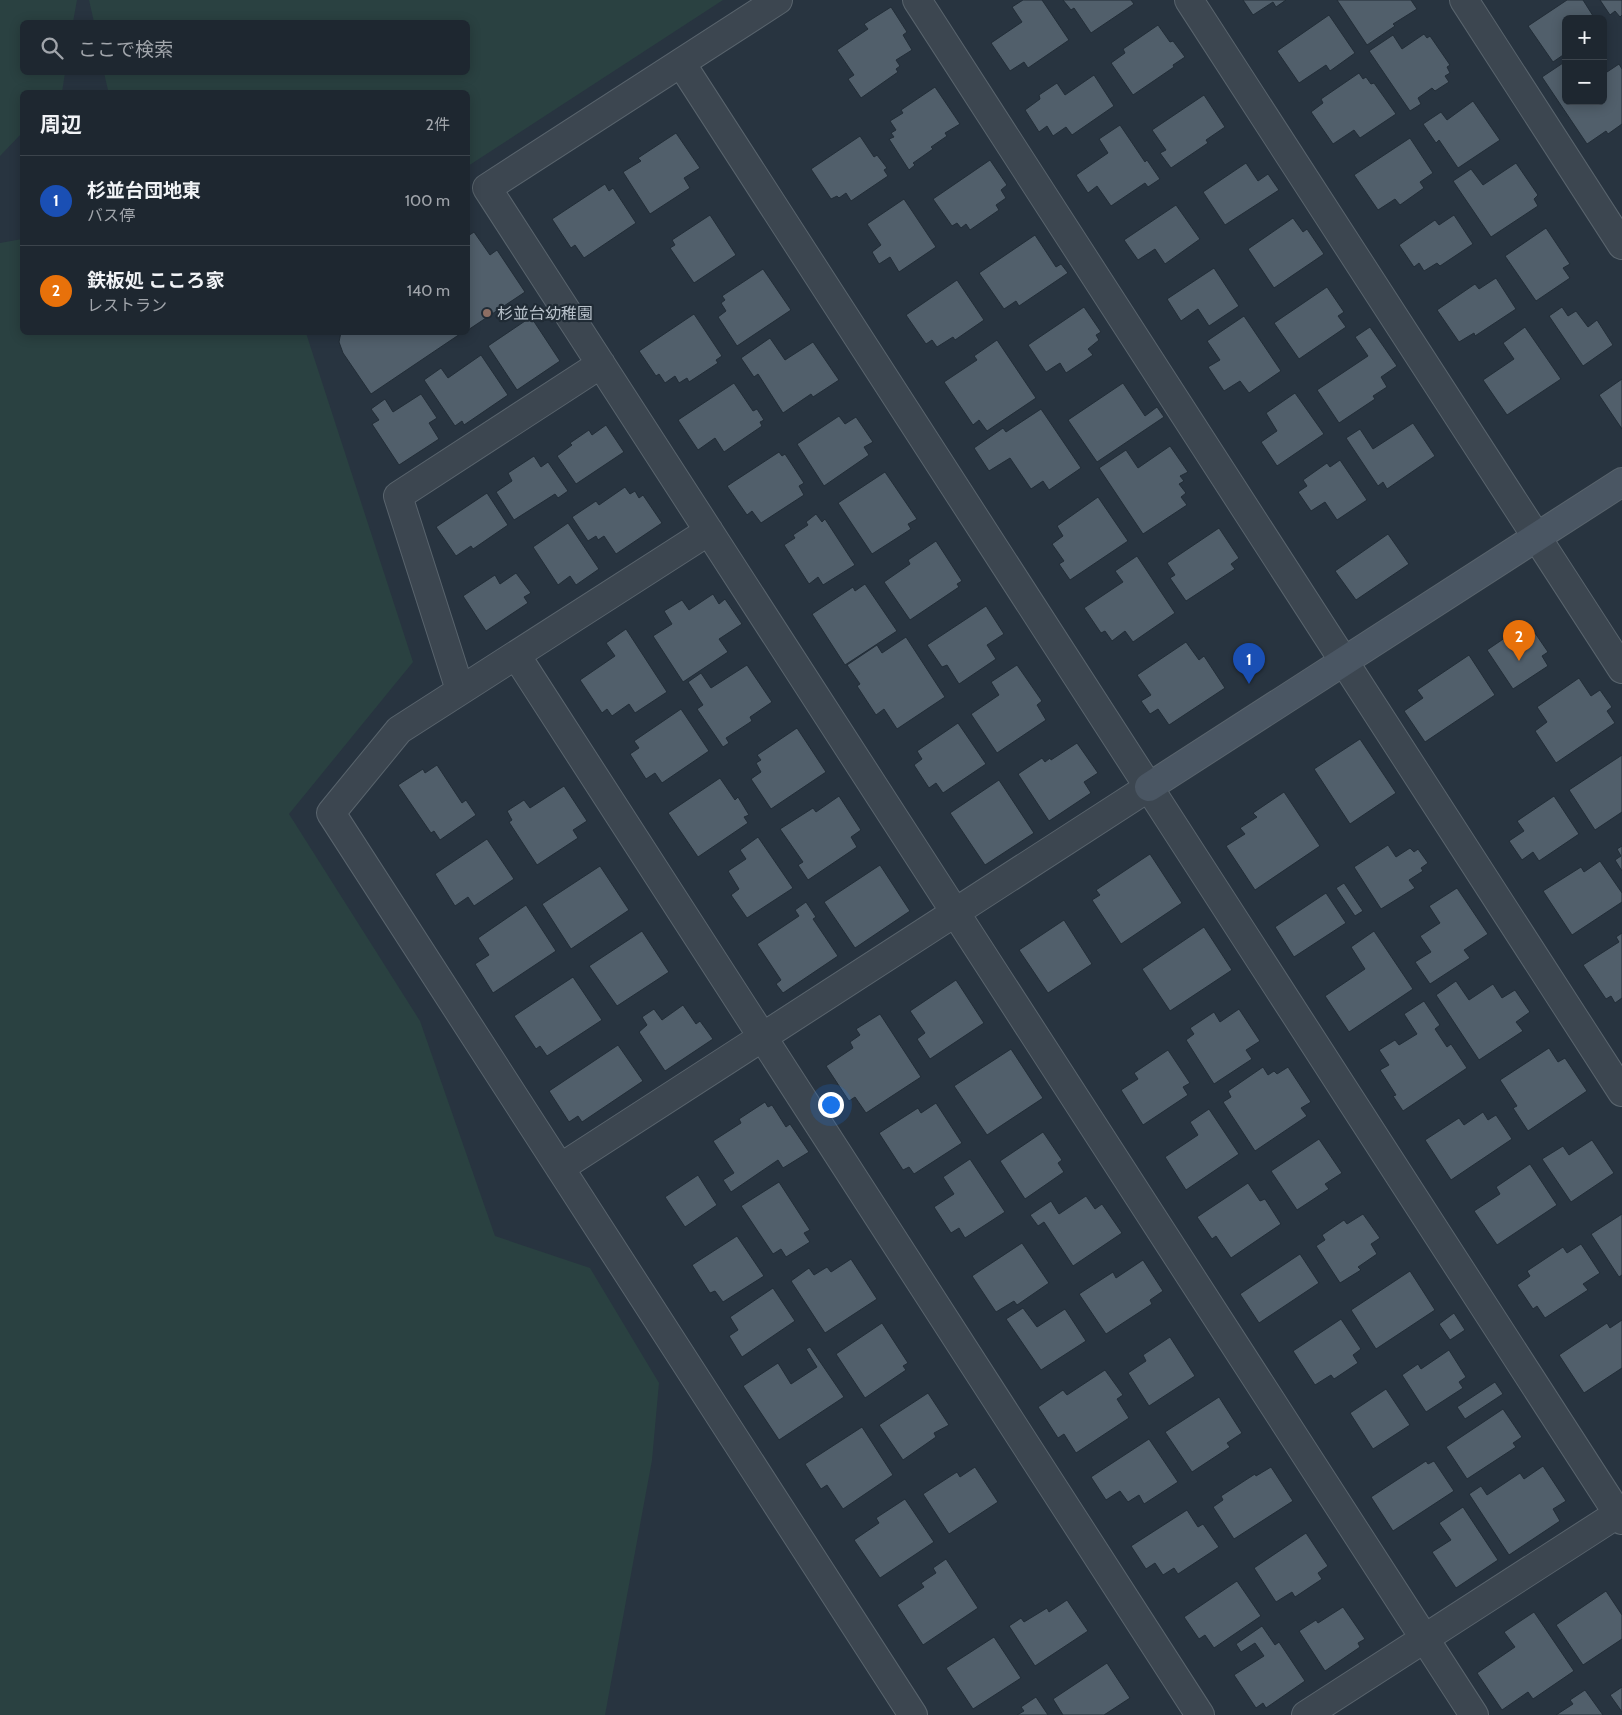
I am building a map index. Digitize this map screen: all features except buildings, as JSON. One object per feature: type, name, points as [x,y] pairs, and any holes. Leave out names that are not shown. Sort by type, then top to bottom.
[{"type":"street","points":[[778,0],[487,188],[1474,1715]]},
{"type":"street","points":[[917,0],[1622,1092]]},
{"type":"street","points":[[1190,0],[1622,669]]},
{"type":"street","points":[[1464,0],[1622,245]]},
{"type":"street","points":[[681,63],[1621,1515],[1306,1715]]},
{"type":"street","points":[[460,690],[398,496],[601,364]]},
{"type":"street","points":[[560,1168],[1622,482]]},
{"type":"street","points":[[709,531],[399,730],[331,813],[913,1715]]},
{"type":"street","points":[[516,655],[1200,1715]]},
{"type":"green space","points":[[0,0],[77,0],[73,20],[20,20],[20,75],[65,75],[62,90],[20,90],[20,135],[0,156]]},
{"type":"green space","points":[[89,0],[723,0],[470,165],[470,90],[108,90],[104,75],[470,75],[470,20],[94,20]]},
{"type":"green space","points":[[20,239],[20,335],[307,335],[413,662],[289,814],[420,1021],[495,1236],[590,1268],[659,1383],[652,1460],[605,1715],[0,1715],[0,243]]},
{"type":"place","name":"杉並台幼稚園","points":[[487,313]]},
{"type":"place","name":"鉄板処 こころ家","points":[[1519,661]]},
{"type":"place","name":"杉並台団地東","points":[[1249,684]]}]
